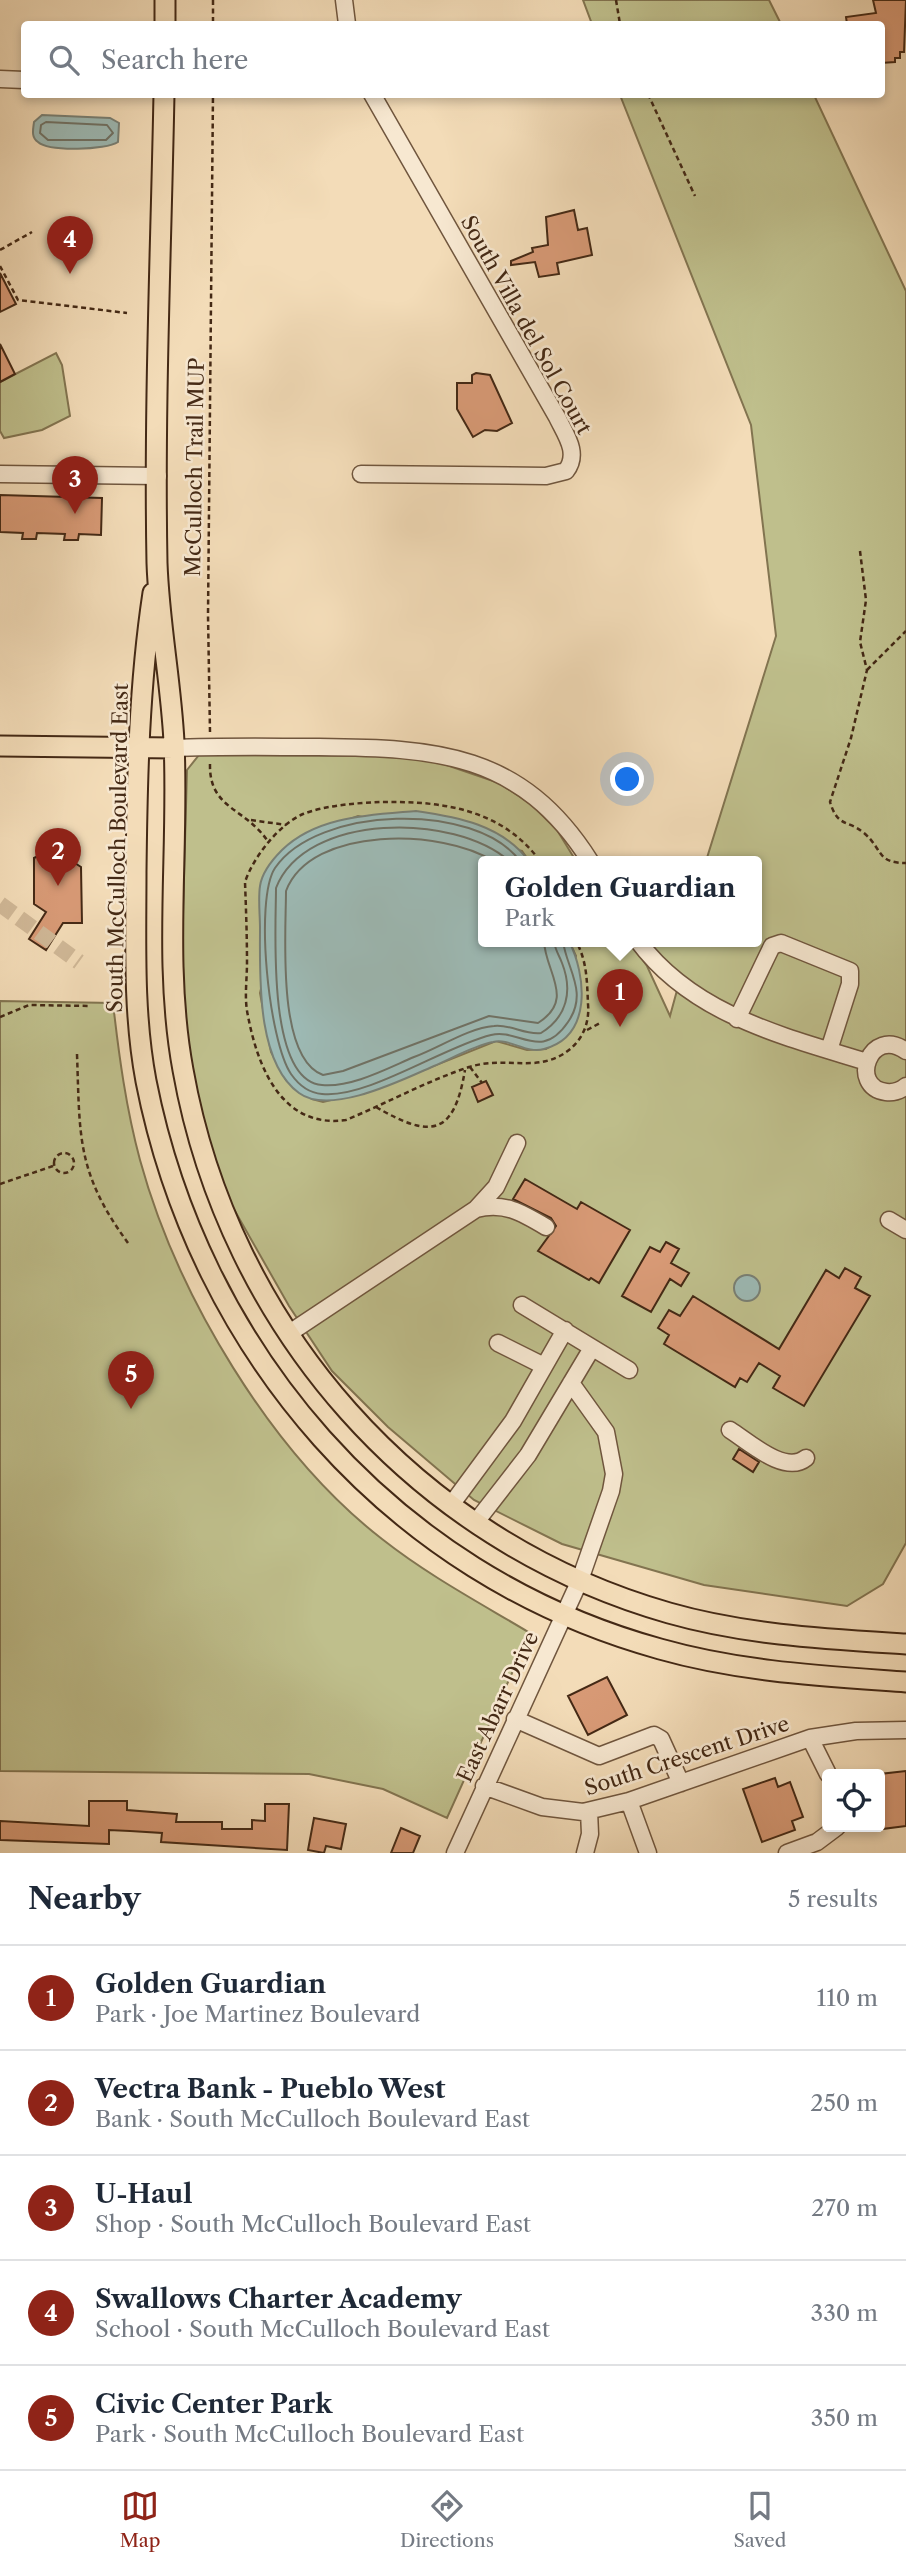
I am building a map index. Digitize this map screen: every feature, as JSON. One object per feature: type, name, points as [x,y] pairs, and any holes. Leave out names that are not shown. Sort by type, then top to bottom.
[{"type":"main road","points":[[165,0],[165,21]]},
{"type":"main road","name":"South McCulloch Boulevard East","points":[[164,98],[157,568],[174,748],[173,958],[176,1020],[183,1071],[202,1149],[232,1232],[288,1334],[325,1387],[358,1424],[401,1465],[452,1505],[533,1557],[580,1580],[668,1612],[724,1626],[803,1637],[906,1644]]},
{"type":"main road","name":"South McCulloch Boulevard East","points":[[157,568],[144,657],[138,749],[135,958],[141,1052],[166,1160],[211,1275],[278,1386],[313,1431],[345,1465],[400,1514],[494,1579],[565,1614],[657,1649],[716,1663],[799,1674],[906,1682]]},
{"type":"main road","points":[[0,746],[174,748]]},
{"type":"street","points":[[344,0],[347,21]]},
{"type":"street","points":[[0,79],[21,80]]},
{"type":"street","name":"South Villa del Sol Court","points":[[361,474],[546,476],[566,471],[572,458],[570,441],[557,417],[374,98]]},
{"type":"street","points":[[0,474],[158,476]]},
{"type":"street","points":[[174,748],[210,746],[414,749],[461,759],[504,777],[525,790],[559,822],[586,856]]},
{"type":"street","points":[[737,1019],[772,946],[781,943],[842,965],[850,971],[850,984],[829,1050]]},
{"type":"street","points":[[644,947],[679,984],[737,1019],[867,1062]]},
{"type":"street","points":[[906,1051],[896,1045],[882,1046],[872,1052],[867,1062],[869,1080],[877,1089],[895,1092],[906,1086]]},
{"type":"street","points":[[288,1334],[475,1209],[496,1187],[517,1143]]},
{"type":"street","points":[[475,1209],[500,1206],[512,1208],[545,1227]]},
{"type":"street","points":[[889,1220],[906,1230]]},
{"type":"street","points":[[522,1305],[629,1370]]},
{"type":"street","points":[[452,1505],[498,1443],[565,1330]]},
{"type":"street","points":[[498,1343],[544,1366]]},
{"type":"street","points":[[476,1522],[528,1455],[592,1348]]},
{"type":"street","name":"East Abarr Drive","points":[[454,1853],[595,1545],[614,1474],[606,1432],[571,1383]]},
{"type":"street","points":[[730,1430],[784,1463],[795,1464],[806,1458]]},
{"type":"street","points":[[515,1718],[599,1756],[654,1735],[661,1739],[681,1783]]},
{"type":"street","name":"South Crescent Drive","points":[[484,1786],[542,1807],[571,1812],[589,1811],[629,1801],[810,1738],[856,1731],[906,1730]]},
{"type":"street","points":[[810,1738],[826,1769]]},
{"type":"street","points":[[629,1801],[648,1853]]},
{"type":"street","points":[[585,1853],[590,1834],[589,1811]]},
{"type":"street","points":[[787,1853],[817,1842],[830,1832]]},
{"type":"path","points":[[213,0],[213,21]]},
{"type":"path","points":[[616,0],[620,21]]},
{"type":"path","name":"McCulloch Trail MUP","points":[[213,98],[208,615],[210,783],[214,792],[251,820],[269,843]]},
{"type":"path","points":[[650,98],[695,196]]},
{"type":"path","points":[[0,250],[32,232]]},
{"type":"path","points":[[0,265],[18,299],[127,313]]},
{"type":"path","points":[[860,551],[866,600],[860,642],[867,670],[851,738],[830,802],[839,821],[864,833],[881,856],[891,863],[906,863]]},
{"type":"path","points":[[867,670],[906,631]]},
{"type":"path","points":[[536,856],[517,834],[499,823],[433,802],[357,803],[303,814],[287,825],[269,843],[248,872],[245,882],[247,1014],[264,1066],[284,1101],[293,1110],[316,1121],[346,1120],[470,1067],[484,1063],[547,1061],[570,1049],[587,1030],[602,1022]]},
{"type":"path","name":"McCulloch Trail MUP","points":[[251,820],[287,825]]},
{"type":"path","points":[[579,947],[585,962],[589,1020],[587,1030]]},
{"type":"path","points":[[0,1017],[29,1005],[91,1006]]},
{"type":"path","points":[[77,1054],[78,1127],[83,1157],[104,1206],[128,1243]]},
{"type":"path","points":[[470,1067],[482,1083]]},
{"type":"path","points":[[376,1107],[410,1125],[434,1128],[450,1119],[456,1108],[465,1069]]},
{"type":"path","points":[[62,1153],[74,1160],[73,1168],[67,1172],[59,1171],[55,1166],[55,1159],[62,1153]]},
{"type":"path","points":[[74,1160],[83,1157]]},
{"type":"path","points":[[0,1184],[55,1166]]},
{"type":"green space","points":[[583,0],[769,0],[780,21],[591,21]]},
{"type":"green space","points":[[621,98],[815,98],[906,291],[906,1543],[883,1584],[847,1606],[704,1585],[562,1544],[474,1500],[388,1427],[332,1371],[289,1306],[223,1190],[192,1085],[181,985],[187,770],[199,755],[420,756],[499,783],[531,804],[557,830],[573,856],[526,856],[522,851],[358,816],[298,838],[260,993],[271,1052],[286,1080],[312,1099],[323,1102],[376,1089],[496,1041],[527,1050],[546,1049],[560,1040],[576,956],[572,947],[633,947],[647,966],[670,1016],[679,983],[648,947],[762,947],[762,856],[708,856],[776,636],[751,425]]},
{"type":"green space","points":[[56,353],[62,365],[70,416],[42,430],[4,438],[0,431],[0,382]]},
{"type":"green space","points":[[0,1001],[113,1003],[131,1121],[156,1212],[204,1317],[233,1368],[266,1417],[341,1504],[418,1565],[530,1633],[447,1818],[383,1789],[309,1774],[0,1771]]},
{"type":"water","points":[[42,115],[110,118],[119,123],[118,142],[102,147],[78,149],[44,145],[34,138],[33,133],[34,122]]},
{"type":"water","points":[[416,811],[448,816],[492,831],[518,849],[524,856],[478,856],[478,947],[572,947],[581,987],[578,1018],[571,1031],[560,1042],[544,1049],[493,1042],[366,1093],[329,1100],[312,1099],[299,1093],[285,1079],[268,1040],[261,993],[260,886],[271,862],[282,850],[311,830],[345,819]]},
{"type":"water","points":[[747,1275],[756,1279],[760,1288],[756,1297],[747,1301],[738,1297],[734,1288],[738,1279]]},
{"type":"building","points":[[873,0],[906,0],[904,52],[900,52],[900,58],[895,58],[895,62],[885,63],[885,21],[847,21],[846,17],[876,13]]},
{"type":"building","points":[[574,210],[578,230],[587,228],[592,255],[557,263],[559,274],[539,277],[535,262],[511,265],[511,261],[533,252],[532,248],[548,245],[546,217]]},
{"type":"building","points":[[0,273],[16,304],[0,312]]},
{"type":"building","points":[[0,344],[15,374],[0,382]]},
{"type":"building","points":[[472,375],[490,375],[512,423],[497,431],[485,430],[473,437],[457,409],[457,383],[472,383]]},
{"type":"building","points":[[0,495],[102,498],[101,535],[79,534],[78,540],[64,540],[65,534],[37,533],[36,539],[22,539],[23,533],[0,532]]},
{"type":"building","points":[[53,849],[81,867],[82,923],[63,923],[46,950],[29,939],[46,912],[34,904],[34,858]]},
{"type":"building","points":[[486,1081],[493,1095],[478,1102],[472,1087]]},
{"type":"building","points":[[525,1179],[577,1209],[581,1202],[630,1230],[599,1283],[538,1251],[556,1226],[551,1218],[513,1199]]},
{"type":"building","points":[[666,1242],[679,1249],[671,1263],[689,1273],[681,1286],[670,1279],[651,1312],[622,1296],[650,1247],[660,1252]]},
{"type":"building","points":[[845,1268],[861,1277],[855,1288],[870,1296],[804,1406],[773,1388],[780,1376],[759,1363],[747,1382],[740,1378],[735,1387],[664,1344],[669,1335],[658,1328],[669,1310],[680,1316],[693,1296],[779,1349],[826,1270],[839,1278]]},
{"type":"building","points":[[739,1449],[759,1462],[753,1472],[733,1459]]},
{"type":"building","points":[[607,1677],[627,1715],[588,1735],[568,1696]]},
{"type":"building","points":[[906,1771],[906,1826],[885,1829],[885,1773]]},
{"type":"building","points":[[775,1778],[778,1787],[790,1782],[803,1817],[792,1821],[795,1830],[762,1842],[743,1789]]},
{"type":"building","points":[[89,1801],[127,1801],[127,1810],[177,1814],[176,1822],[222,1822],[222,1829],[252,1829],[252,1820],[265,1821],[265,1804],[289,1804],[287,1850],[161,1842],[162,1833],[109,1830],[109,1844],[0,1840],[0,1821],[89,1826]]},
{"type":"building","points":[[314,1818],[346,1824],[341,1849],[326,1846],[324,1853],[308,1850]]},
{"type":"building","points":[[401,1828],[420,1836],[413,1853],[391,1853]]},
{"type":"tunnel","points":[[0,904],[79,962]]},
{"type":"place","name":"Swallows Charter Academy","points":[[70,274]]},
{"type":"place","name":"U-Haul","points":[[75,514]]},
{"type":"place","name":"Vectra Bank - Pueblo West","points":[[58,886]]},
{"type":"place","name":"Golden Guardian","points":[[620,1027]]},
{"type":"place","name":"Civic Center Park","points":[[131,1409]]}]
